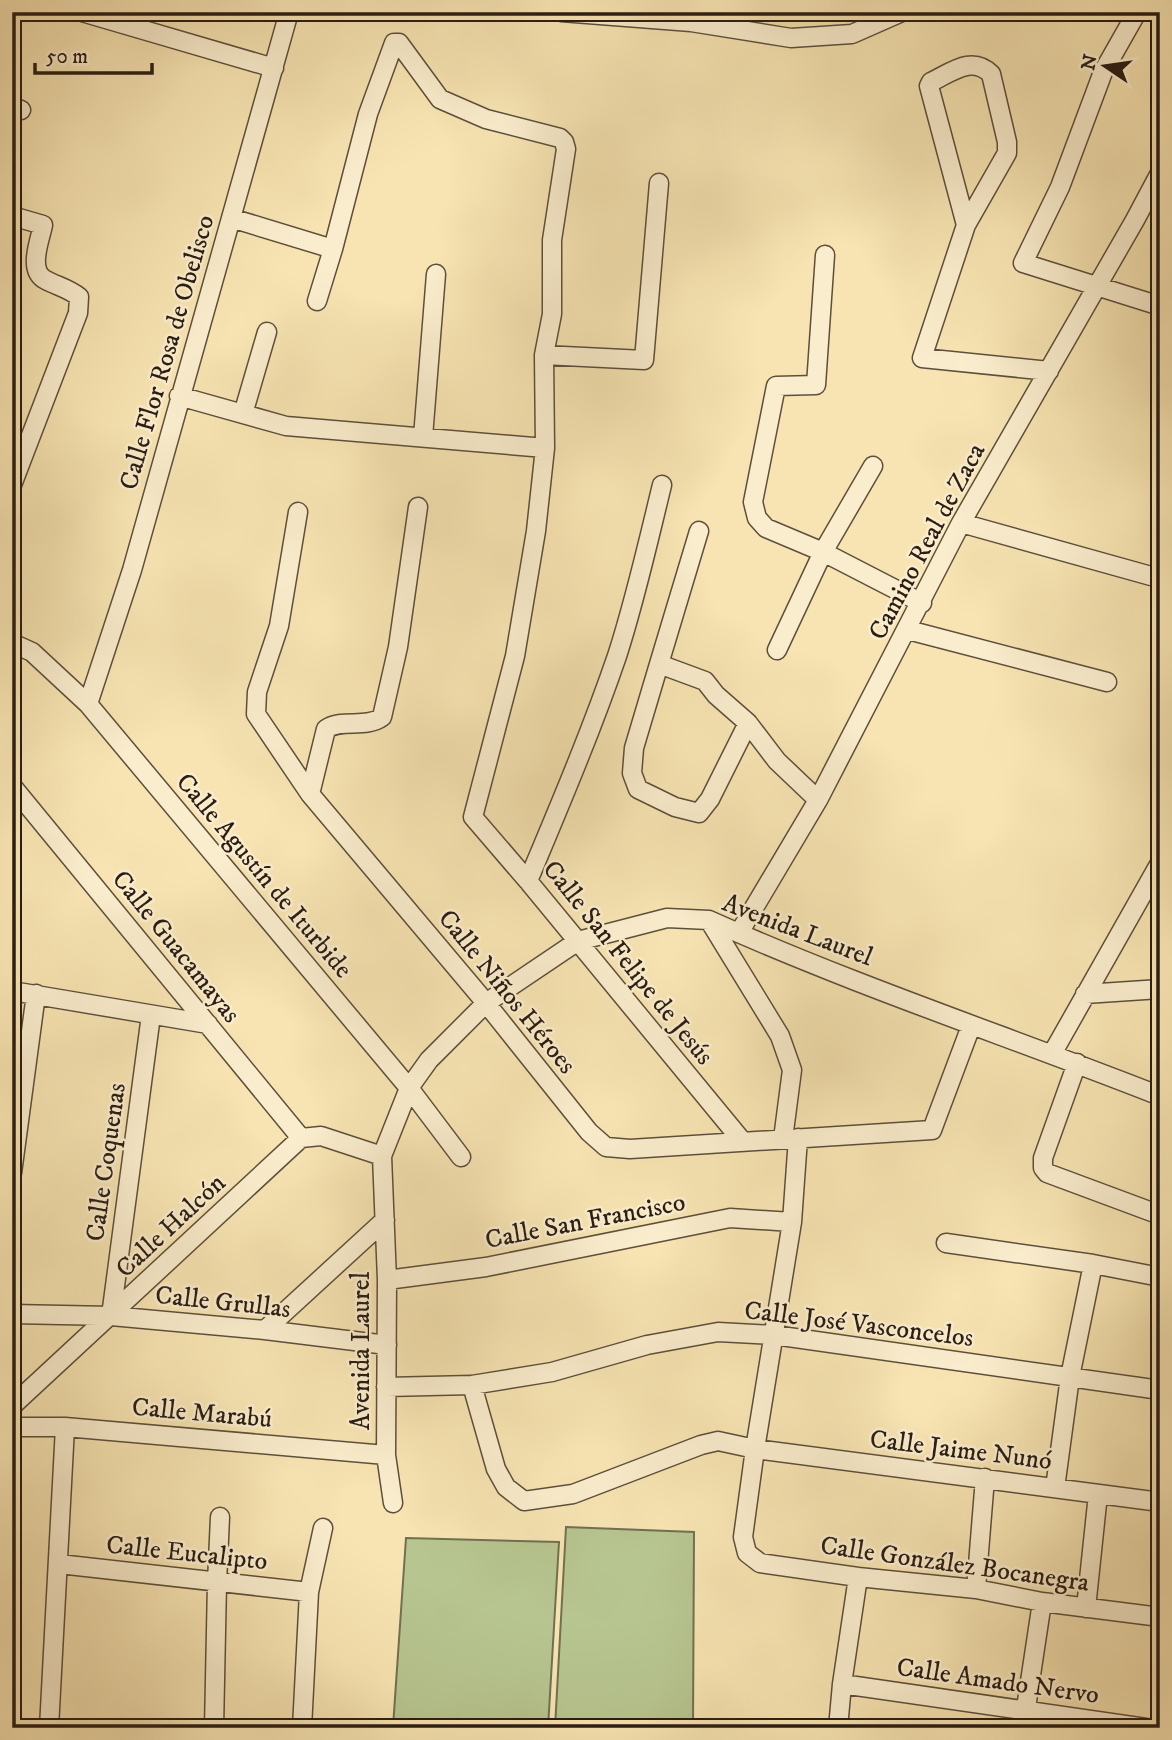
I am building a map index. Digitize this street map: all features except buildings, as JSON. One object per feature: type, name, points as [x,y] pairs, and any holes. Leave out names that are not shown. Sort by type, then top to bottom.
[{"type":"street","points":[[82,12],[143,20],[274,68]]},
{"type":"street","name":"Calle Flor Rosa de Obelisco","points":[[88,704],[132,570],[289,12]]},
{"type":"street","points":[[561,12],[691,22],[791,38],[852,34],[902,12]]},
{"type":"street","points":[[1138,12],[1104,72],[1060,187],[1023,263],[1160,306]]},
{"type":"street","points":[[179,396],[286,426],[545,448],[544,355],[552,314],[552,240],[566,149],[564,142],[560,138],[486,119],[440,99],[399,43],[394,44],[368,114],[317,301]]},
{"type":"street","points":[[965,225],[929,86],[931,82],[973,63],[983,66],[991,74],[1007,142],[1007,153],[965,225],[922,358],[1049,371]]},
{"type":"street","name":"Camino Real de Zaca","points":[[739,933],[818,800],[961,523],[1096,286],[1155,192],[1160,173]]},
{"type":"street","points":[[544,355],[643,360],[659,183]]},
{"type":"street","points":[[12,216],[43,225],[35,267],[41,277],[71,290],[79,297],[78,313],[12,485]]},
{"type":"street","points":[[231,218],[333,249]]},
{"type":"street","points":[[825,255],[816,385],[776,386],[753,502],[757,518],[766,528],[823,552],[922,603]]},
{"type":"street","points":[[423,437],[436,274]]},
{"type":"street","points":[[243,414],[267,332]]},
{"type":"street","name":"Calle San Felipe de Jesús","points":[[545,448],[536,531],[515,656],[473,817],[743,1142]]},
{"type":"street","points":[[777,650],[823,552],[873,466]]},
{"type":"street","points":[[528,881],[617,657],[662,485]]},
{"type":"street","points":[[310,794],[326,730],[334,724],[374,723],[382,717],[398,647],[418,507]]},
{"type":"street","name":"Calle Niños Héroes","points":[[298,512],[279,626],[257,692],[256,714],[310,794],[486,1003],[589,1132],[606,1147],[630,1149],[932,1130],[971,1026]]},
{"type":"street","points":[[961,523],[1151,576]]},
{"type":"street","points":[[699,531],[634,748],[632,773],[638,789],[676,807],[699,813],[710,799],[748,723]]},
{"type":"street","points":[[908,630],[1107,682]]},
{"type":"street","name":"Calle Agustín de Iturbide","points":[[12,643],[32,652],[88,704],[409,1088],[461,1157]]},
{"type":"street","points":[[659,664],[705,681],[716,695],[748,723],[777,761],[818,800]]},
{"type":"street","name":"Calle Guacamayas","points":[[12,786],[301,1138]]},
{"type":"street","points":[[1052,1054],[1160,863]]},
{"type":"street","name":"Avenida Laurel","points":[[393,1503],[386,1455],[387,1280],[382,1156],[409,1088],[429,1060],[486,1003],[578,941],[667,918],[709,920],[971,1026],[1077,1063],[1160,1096]]},
{"type":"street","points":[[472,1385],[496,1469],[506,1487],[524,1501],[573,1494],[718,1441],[755,1449],[792,1222],[792,1070],[780,1036],[709,920]]},
{"type":"street","points":[[1085,994],[1160,989]]},
{"type":"street","points":[[12,991],[208,1024]]},
{"type":"street","points":[[12,1173],[36,995]]},
{"type":"street","name":"Calle Coquenas","points":[[111,1316],[151,1015]]},
{"type":"street","points":[[1077,1063],[1043,1158],[1043,1167],[1047,1173],[1160,1215]]},
{"type":"street","points":[[301,1138],[321,1136],[382,1156]]},
{"type":"street","name":"Calle Halcón","points":[[12,1406],[301,1138]]},
{"type":"street","name":"Calle San Francisco","points":[[387,1280],[486,1267],[730,1218],[792,1222]]},
{"type":"street","points":[[265,1330],[385,1220]]},
{"type":"street","points":[[946,1243],[1093,1264],[1160,1278]]},
{"type":"street","points":[[1055,1488],[1070,1377],[1093,1264]]},
{"type":"street","name":"Calle Grullas","points":[[12,1314],[111,1316],[265,1330],[387,1345]]},
{"type":"street","name":"Calle José Vasconcelos","points":[[386,1387],[472,1385],[552,1372],[647,1345],[718,1332],[774,1335],[1160,1390]]},
{"type":"street","name":"Calle Marabú","points":[[12,1427],[65,1427],[386,1455]]},
{"type":"street","points":[[49,1728],[65,1427]]},
{"type":"street","name":"Calle Jaime Nunó","points":[[755,1449],[1160,1502]]},
{"type":"street","name":"Calle González Bocanegra","points":[[755,1449],[743,1537],[747,1553],[760,1563],[858,1577],[976,1589],[1042,1602],[1160,1617]]},
{"type":"street","points":[[976,1589],[985,1478]]},
{"type":"street","points":[[1086,1608],[1098,1494]]},
{"type":"street","points":[[214,1728],[216,1583],[220,1517]]},
{"type":"street","points":[[302,1728],[309,1592],[323,1528]]},
{"type":"street","name":"Calle Eucalipto","points":[[59,1564],[309,1592]]},
{"type":"street","points":[[838,1728],[858,1577]]},
{"type":"street","points":[[1024,1719],[1042,1602]]},
{"type":"street","name":"Calle Amado Nervo","points":[[842,1684],[1024,1719],[1146,1728]]},
{"type":"green space","points":[[566,1527],[694,1532],[693,1728],[555,1728]]},
{"type":"green space","points":[[406,1538],[559,1542],[548,1728],[393,1727]]}]
